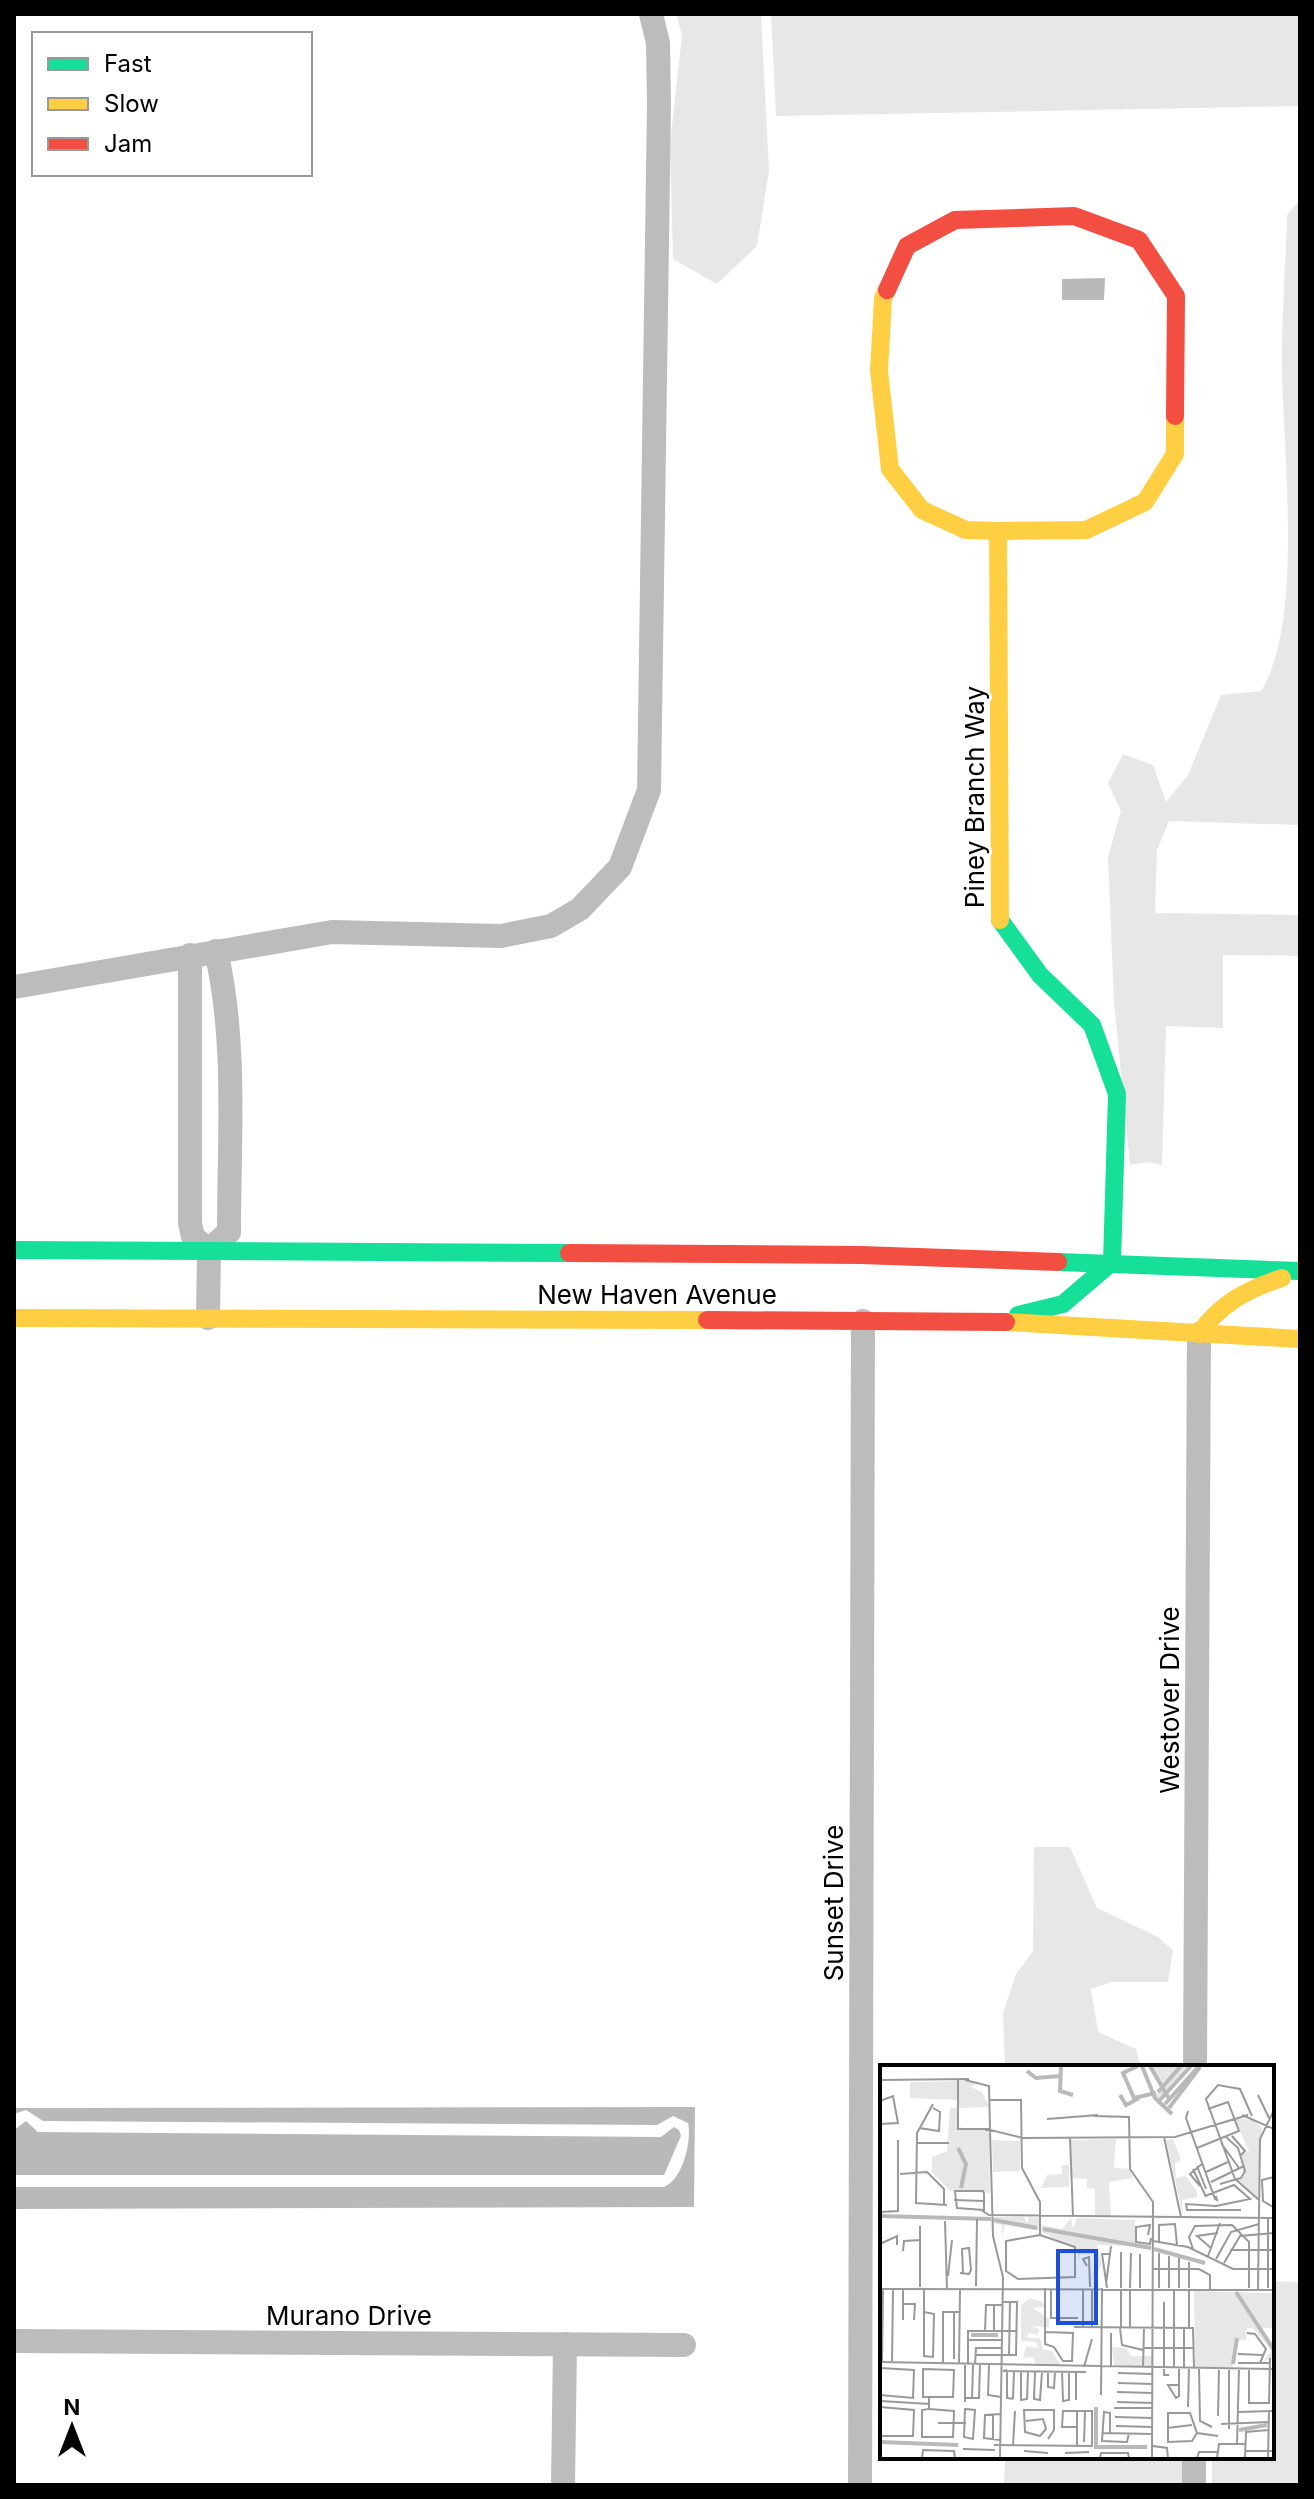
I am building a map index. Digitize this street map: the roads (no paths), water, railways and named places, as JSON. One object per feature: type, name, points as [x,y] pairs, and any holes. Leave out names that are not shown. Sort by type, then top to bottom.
[{"type":"main road","points":[[1074,216],[1139,240],[1176,296],[1175,454],[1145,502],[1086,530],[998,531],[966,530],[922,510],[890,469],[879,371],[883,298],[907,246],[955,220],[1074,216]]},
{"type":"main road","name":"Piney Branch Way","points":[[998,531],[1000,919],[1040,975],[1092,1025],[1117,1094],[1112,1262]]},
{"type":"main road","name":"New Haven Avenue","points":[[14,1250],[861,1255],[1300,1271]]},
{"type":"main road","points":[[992,1321],[1063,1304],[1089,1285],[1112,1262]]},
{"type":"main road","points":[[1199,1334],[1216,1309],[1240,1292],[1300,1271]]},
{"type":"main road","name":"New Haven Avenue","points":[[14,1318],[992,1321],[1300,1339]]},
{"type":"street","points":[[14,987],[332,932],[513,934],[551,926],[580,909],[620,867],[649,790],[659,104],[658,43],[651,14]]},
{"type":"street","points":[[208,1318],[209,1250],[229,1232],[228,1042],[224,984],[216,951]]},
{"type":"street","points":[[190,955],[190,1223],[193,1237],[209,1250]]},
{"type":"street","name":"Sunset Drive","points":[[860,2485],[863,1321]]},
{"type":"street","name":"Westover Drive","points":[[1195,2065],[1199,1334]]},
{"type":"street","name":"Murano Drive","points":[[14,2341],[684,2345]]},
{"type":"street","points":[[563,2485],[565,2344]]},
{"type":"street","points":[[1194,2459],[1194,2485]]}]
